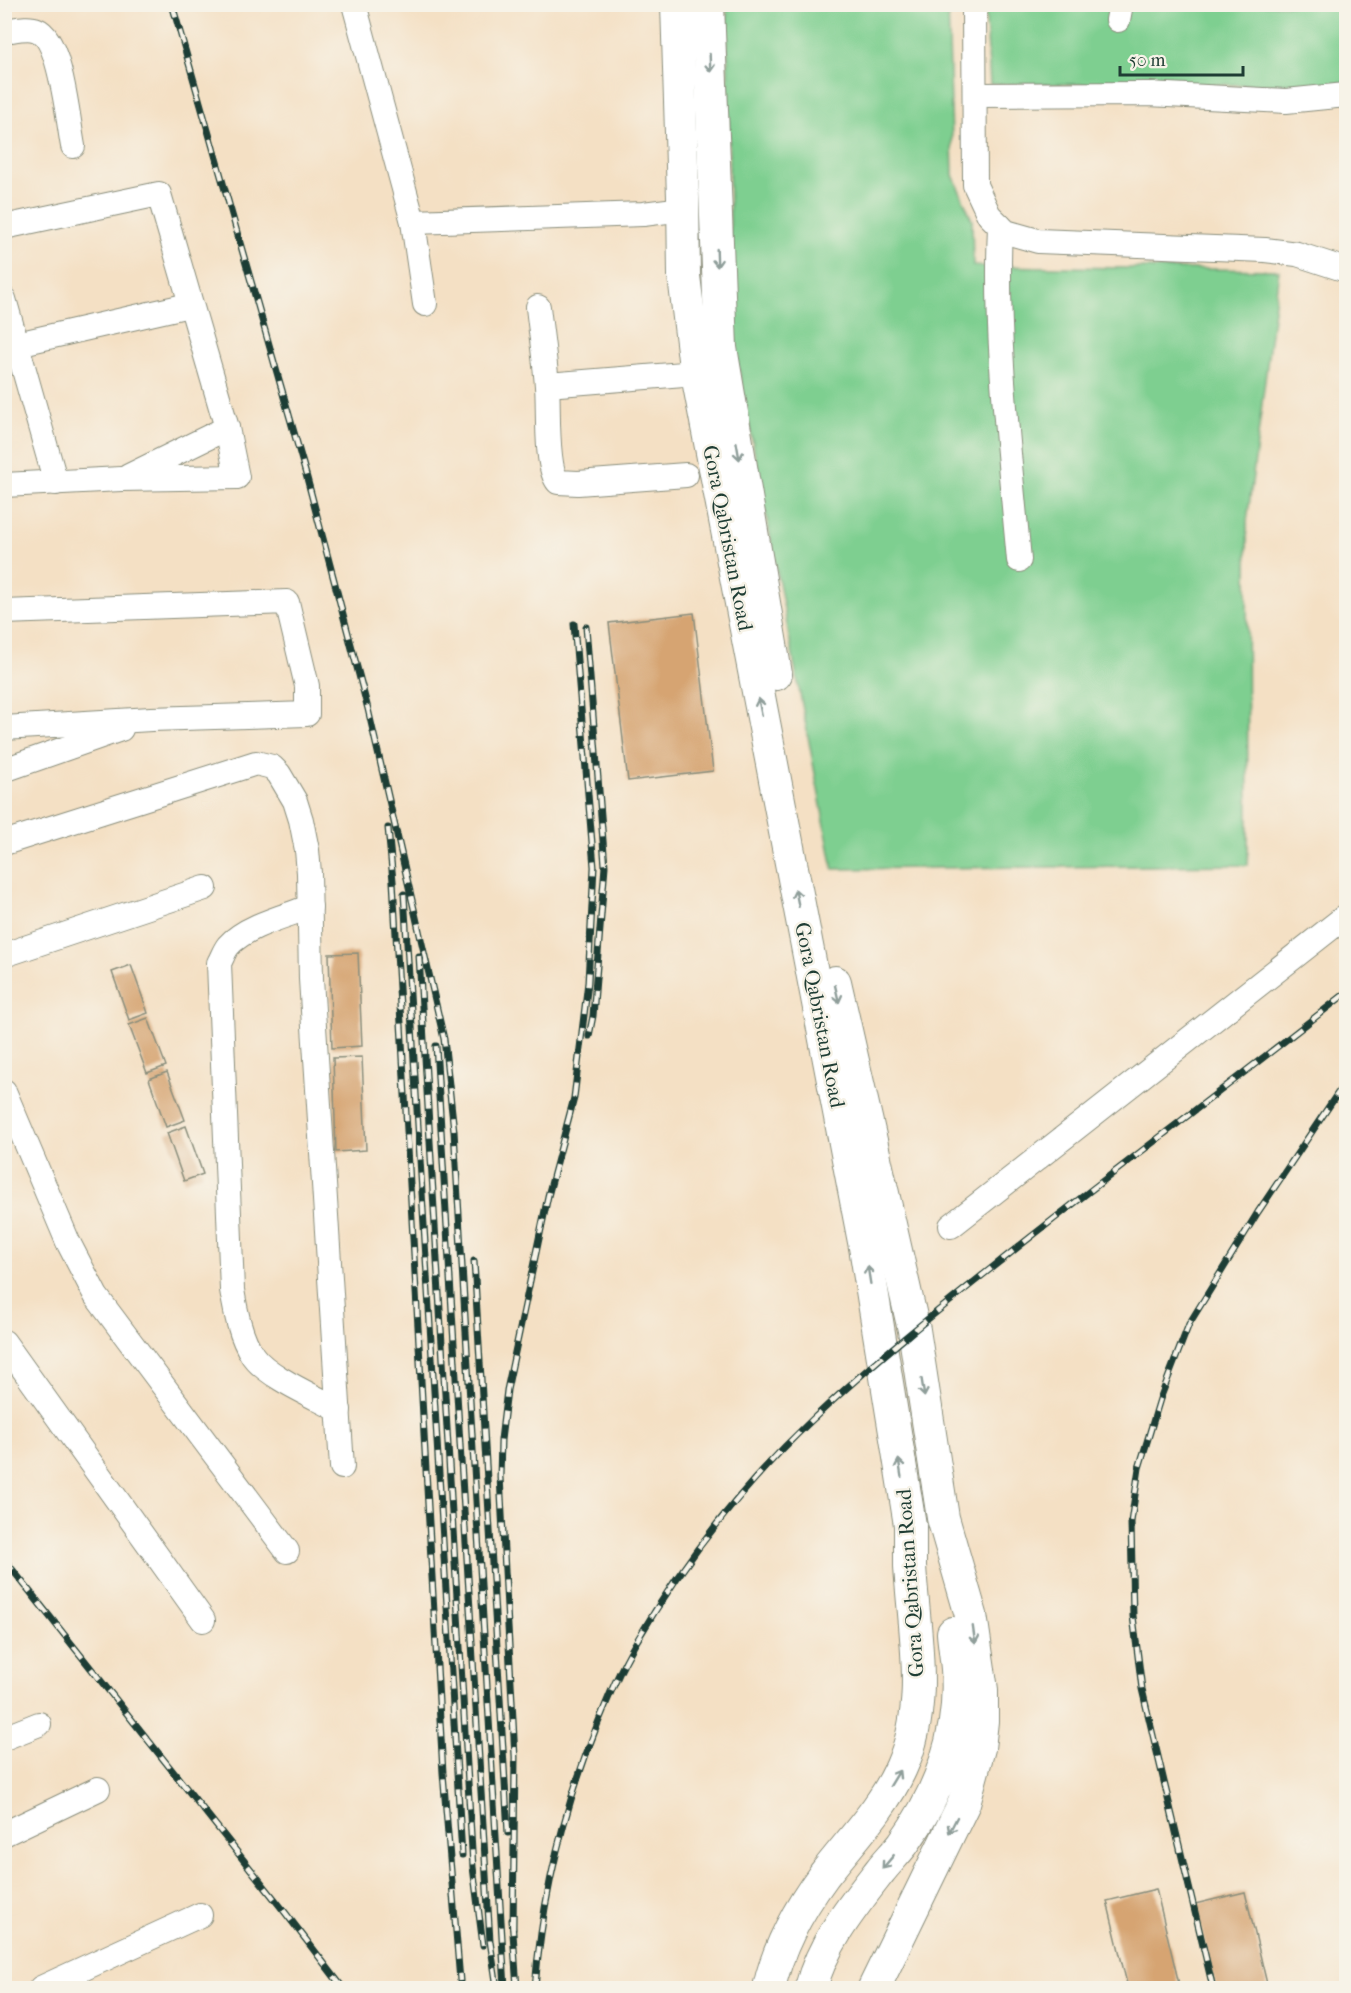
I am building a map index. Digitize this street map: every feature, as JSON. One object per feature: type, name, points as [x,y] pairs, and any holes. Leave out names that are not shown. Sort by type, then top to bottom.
[{"type":"main road","name":"Gora Qabristan Road","points":[[677,4],[684,276],[696,373],[862,1235],[910,1526],[910,1566],[918,1638],[916,1717],[910,1744],[900,1770],[876,1810],[823,1876],[790,1930],[774,1963],[769,1989]]},
{"type":"main road","name":"Gora Qabristan Road","points":[[708,4],[721,348],[768,633],[835,985],[914,1330],[943,1518],[971,1615],[982,1690],[979,1748],[964,1803],[874,1989]]},
{"type":"main road","points":[[787,1989],[802,1944],[817,1915],[839,1883],[884,1832],[922,1774],[934,1732],[937,1706],[937,1659],[942,1615],[943,1518]]},
{"type":"main road","points":[[811,1989],[832,1937],[903,1844],[925,1810],[945,1770],[954,1730],[958,1700],[957,1670],[942,1615],[910,1526]]},
{"type":"street","points":[[354,4],[413,222],[425,304]]},
{"type":"street","points":[[974,4],[975,185],[989,215],[1006,232],[1038,241],[1265,250],[1298,254],[1347,270]]},
{"type":"street","points":[[4,31],[34,28],[46,35],[52,46],[61,78],[73,146]]},
{"type":"street","points":[[975,95],[1148,94],[1244,101],[1286,101],[1347,95]]},
{"type":"street","points":[[4,227],[159,194],[226,428],[237,477],[121,479],[4,485]]},
{"type":"street","points":[[413,222],[643,213],[683,209]]},
{"type":"street","points":[[1000,226],[999,336],[1019,560]]},
{"type":"street","points":[[4,299],[10,346],[56,483]]},
{"type":"street","points":[[10,346],[189,305]]},
{"type":"street","points":[[538,307],[547,385],[550,457],[558,482],[578,483],[686,475]]},
{"type":"street","points":[[547,385],[696,373]]},
{"type":"street","points":[[121,479],[226,428]]},
{"type":"street","points":[[4,612],[287,602],[308,686],[307,714],[151,719],[4,728]]},
{"type":"street","points":[[4,770],[151,719]]},
{"type":"street","points":[[4,843],[256,763],[272,767],[279,774],[295,801],[302,820],[307,850],[311,979],[342,1467]]},
{"type":"street","points":[[4,955],[205,888]]},
{"type":"street","points":[[310,907],[268,922],[243,935],[228,946],[219,963],[232,1290],[239,1324],[254,1357],[269,1372],[339,1410]]},
{"type":"street","points":[[951,1226],[1347,916]]},
{"type":"street","points":[[4,1091],[68,1242],[96,1296],[287,1551]]},
{"type":"street","points":[[6,1348],[203,1620]]},
{"type":"street","points":[[4,1738],[39,1724]]},
{"type":"street","points":[[4,1834],[98,1789]]},
{"type":"street","points":[[40,1989],[200,1915]]},
{"type":"green space","points":[[727,5],[948,5],[953,175],[972,220],[973,266],[1279,270],[1247,522],[1248,865],[833,869],[735,349],[730,229]]},
{"type":"green space","points":[[985,5],[1346,5],[1346,82],[1333,85],[990,84]]},
{"type":"building","points":[[694,613],[713,771],[628,781],[609,623]]},
{"type":"building","points":[[358,953],[362,1046],[332,1048],[329,954]]},
{"type":"building","points":[[131,965],[148,1013],[129,1020],[112,972]]},
{"type":"building","points":[[148,1018],[166,1066],[147,1073],[129,1025]]},
{"type":"building","points":[[362,1057],[366,1150],[336,1152],[333,1058]]},
{"type":"building","points":[[167,1072],[185,1120],[166,1127],[149,1079]]},
{"type":"building","points":[[186,1126],[203,1174],[184,1181],[167,1133]]},
{"type":"building","points":[[1156,1889],[1180,1988],[1128,1988],[1107,1901]]},
{"type":"building","points":[[1245,1892],[1268,1988],[1216,1988],[1195,1904]]},
{"type":"railway","points":[[172,4],[307,478],[368,709],[444,1039],[454,1131],[505,1988]]},
{"type":"railway","points":[[513,1929],[515,1757],[500,1477],[501,1440],[507,1390],[548,1196],[574,1098],[588,982],[594,867],[574,624]]},
{"type":"railway","points":[[586,627],[605,866],[593,1016],[589,1036]]},
{"type":"railway","points":[[388,828],[393,881],[443,1773],[460,1981]]},
{"type":"railway","points":[[404,894],[462,1855]]},
{"type":"railway","points":[[419,956],[473,1867],[483,1945]]},
{"type":"railway","points":[[535,1988],[543,1920],[556,1853],[575,1787],[598,1723],[635,1644],[673,1583],[716,1525],[788,1444],[886,1354],[1054,1219],[1346,993]]},
{"type":"railway","points":[[436,1046],[490,1941],[497,1988]]},
{"type":"railway","points":[[1213,1988],[1142,1689],[1133,1616],[1131,1522],[1139,1468],[1160,1399],[1189,1324],[1258,1212],[1346,1081]]},
{"type":"railway","points":[[474,1261],[508,1833]]},
{"type":"railway","points":[[4,1559],[343,1988]]},
{"type":"railway","points":[[512,1920],[517,1988]]}]
